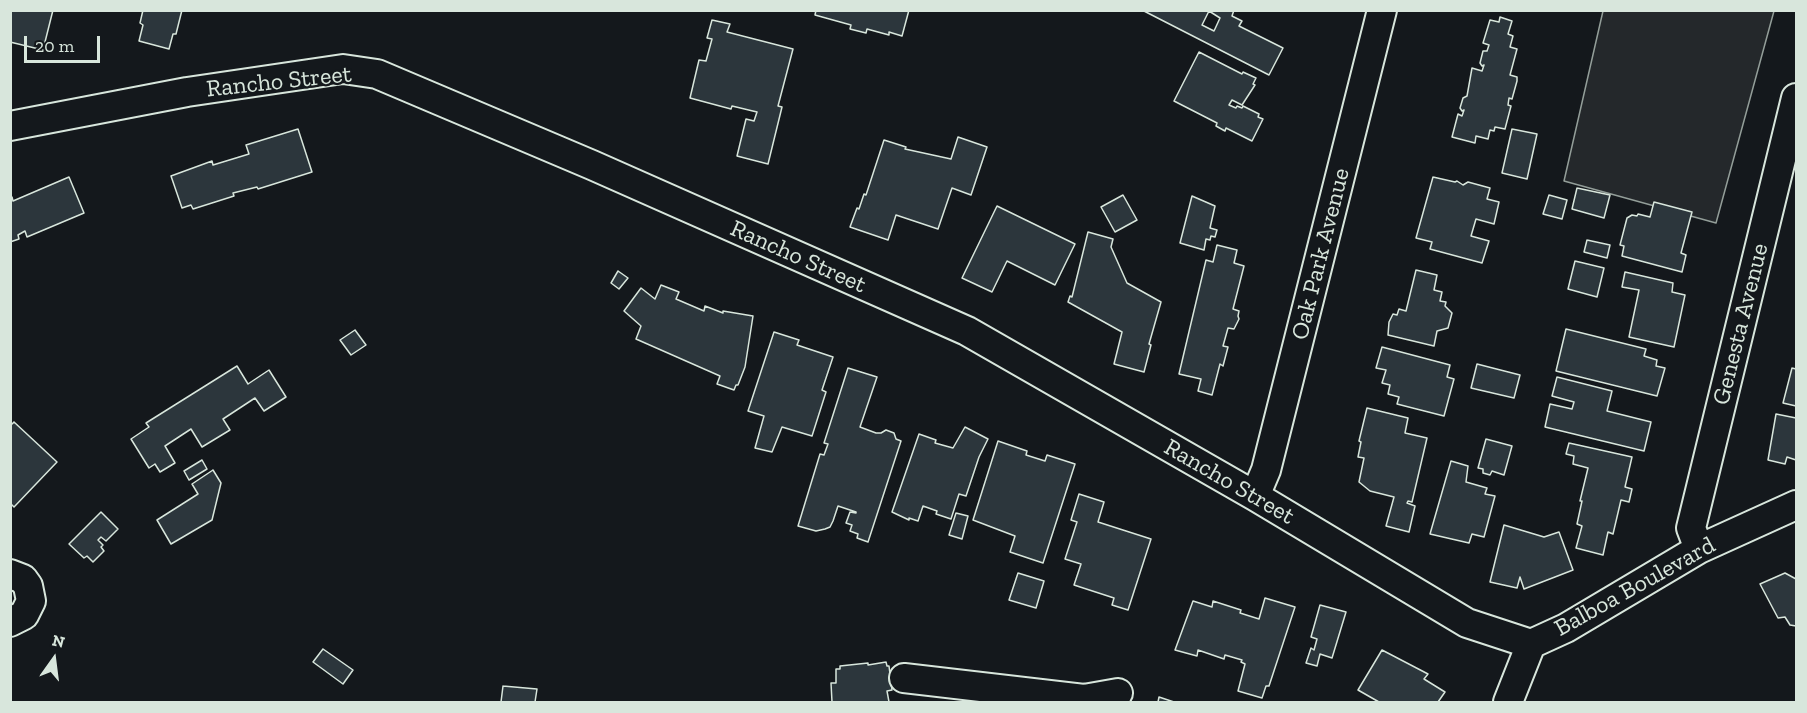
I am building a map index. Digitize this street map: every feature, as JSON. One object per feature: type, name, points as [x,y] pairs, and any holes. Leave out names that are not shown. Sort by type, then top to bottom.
[{"type":"street","name":"Oak Park Avenue","points":[[1255,496],[1266,470],[1382,10]]},
{"type":"street","name":"Rancho Street","points":[[10,126],[187,92],[343,69],[377,74],[592,165],[967,331],[1255,496],[1467,623],[1531,644]]},
{"type":"street","name":"Genesta Avenue","points":[[1699,549],[1691,528],[1797,98]]},
{"type":"street","name":"Balboa Boulevard","points":[[1508,702],[1531,644],[1566,628],[1699,549],[1797,505]]},
{"type":"street","points":[[10,574],[23,579],[28,586],[31,601],[24,615],[10,622]]},
{"type":"street","points":[[904,678],[1084,699],[1118,693]]},
{"type":"shaded area","points":[[1603,11],[1774,11],[1716,223],[1564,181]]},
{"type":"building","points":[[10,10],[53,10],[43,50],[10,42]]},
{"type":"building","points":[[143,10],[182,10],[176,34],[173,34],[169,49],[139,41],[143,25],[140,23]]},
{"type":"building","points":[[816,10],[909,10],[902,36],[867,29],[866,33],[850,29],[851,25],[815,15]]},
{"type":"building","points":[[1142,10],[1234,10],[1232,16],[1242,21],[1239,26],[1283,48],[1269,75]],"holes":[[[1209,11],[1220,18],[1214,31],[1202,25]]]},
{"type":"building","points":[[1500,17],[1512,21],[1508,34],[1513,36],[1510,47],[1517,49],[1510,75],[1517,77],[1517,81],[1512,99],[1509,98],[1508,105],[1511,106],[1505,129],[1495,127],[1494,131],[1490,130],[1488,139],[1476,136],[1475,143],[1452,137],[1458,114],[1462,116],[1464,110],[1460,108],[1463,98],[1467,96],[1472,68],[1482,71],[1484,65],[1480,63],[1483,51],[1487,51],[1489,45],[1483,43],[1490,20],[1499,22]]},
{"type":"building","points":[[712,20],[730,24],[727,32],[793,49],[778,106],[782,107],[768,164],[737,156],[746,119],[754,121],[757,112],[732,106],[731,109],[690,98],[699,60],[706,61],[712,39],[707,38]]},
{"type":"building","points":[[1199,52],[1242,74],[1243,72],[1256,78],[1253,84],[1255,85],[1242,105],[1232,100],[1229,105],[1236,108],[1243,106],[1259,114],[1258,117],[1263,119],[1252,141],[1226,128],[1225,131],[1216,126],[1217,123],[1174,101]]},
{"type":"building","points":[[298,129],[312,172],[258,189],[257,187],[233,193],[234,196],[193,209],[191,205],[182,208],[171,176],[212,161],[213,165],[249,154],[246,145]]},
{"type":"building","points":[[1512,129],[1537,134],[1527,179],[1502,173]]},
{"type":"building","points":[[958,137],[987,147],[971,195],[952,188],[938,229],[896,215],[888,240],[850,227],[864,194],[866,195],[884,140],[906,147],[905,149],[951,159]]},
{"type":"building","points":[[69,177],[84,213],[27,237],[25,231],[18,235],[19,239],[10,242],[10,198],[12,197],[13,201]]},
{"type":"building","points":[[1433,177],[1457,181],[1463,185],[1468,182],[1490,188],[1487,199],[1499,202],[1494,224],[1476,219],[1471,236],[1489,241],[1482,263],[1430,249],[1432,242],[1416,238]]},
{"type":"building","points":[[1577,188],[1610,195],[1604,218],[1572,209]]},
{"type":"building","points":[[1123,195],[1137,220],[1115,232],[1101,207]]},
{"type":"building","points":[[1549,195],[1567,200],[1562,219],[1543,214]]},
{"type":"building","points":[[1192,196],[1215,206],[1210,228],[1217,230],[1215,237],[1211,236],[1210,240],[1206,239],[1204,250],[1180,243]]},
{"type":"building","points":[[1654,202],[1692,212],[1681,253],[1686,255],[1682,272],[1622,256],[1624,246],[1620,245],[1627,218],[1638,214],[1650,217]]},
{"type":"building","points":[[997,206],[1075,244],[1055,285],[1007,261],[992,292],[962,278]]},
{"type":"building","points":[[1088,232],[1113,239],[1111,247],[1127,283],[1161,302],[1144,372],[1114,364],[1122,332],[1068,302],[1070,296],[1072,297]]},
{"type":"building","points":[[1587,240],[1610,245],[1607,258],[1584,252]]},
{"type":"building","points":[[1217,245],[1237,250],[1234,263],[1244,266],[1233,309],[1239,311],[1239,319],[1234,329],[1228,328],[1223,346],[1228,347],[1223,366],[1220,364],[1212,395],[1198,391],[1201,379],[1179,374],[1206,260],[1213,262]]},
{"type":"building","points":[[1575,261],[1604,268],[1597,297],[1568,289]]},
{"type":"building","points":[[1416,270],[1437,275],[1434,290],[1442,292],[1440,301],[1446,302],[1445,306],[1452,313],[1448,328],[1437,331],[1434,346],[1388,335],[1389,322],[1393,314],[1397,315],[1399,309],[1406,311]]},
{"type":"building","points":[[618,271],[628,278],[619,289],[611,283]]},
{"type":"building","points":[[1625,272],[1673,283],[1672,292],[1685,295],[1674,347],[1629,337],[1639,290],[1622,287]]},
{"type":"building","points":[[661,285],[679,292],[676,299],[704,311],[705,306],[723,313],[723,311],[753,316],[745,367],[734,390],[717,384],[720,376],[636,339],[641,326],[624,311],[641,288],[655,299]]},
{"type":"building","points":[[1566,329],[1646,349],[1644,356],[1657,360],[1656,366],[1665,368],[1657,396],[1556,371]]},
{"type":"building","points":[[355,330],[366,345],[351,355],[340,340]]},
{"type":"building","points":[[774,332],[799,340],[797,345],[833,357],[822,390],[826,392],[812,436],[782,427],[772,452],[755,448],[764,416],[748,411]]},
{"type":"building","points":[[1382,347],[1450,365],[1447,377],[1454,379],[1444,416],[1397,404],[1399,397],[1388,394],[1390,385],[1382,383],[1386,370],[1376,368]]},
{"type":"building","points":[[1477,364],[1520,375],[1514,398],[1471,388]]},
{"type":"building","points":[[237,366],[248,384],[269,370],[286,397],[264,411],[255,398],[223,419],[230,430],[202,447],[191,429],[165,446],[175,463],[160,472],[155,464],[149,468],[131,439],[149,427],[146,423]]},
{"type":"building","points":[[848,368],[877,377],[860,427],[876,433],[886,430],[894,433],[896,439],[901,441],[868,542],[857,538],[858,534],[850,531],[852,525],[846,523],[850,512],[856,512],[838,506],[830,527],[816,531],[798,526],[820,454],[824,455],[828,444],[824,443]]},
{"type":"building","points":[[1792,368],[1796,369],[1796,406],[1783,403]]},
{"type":"building","points":[[1557,377],[1612,391],[1607,411],[1651,422],[1644,451],[1545,427],[1550,404],[1572,409],[1574,402],[1552,396]]},
{"type":"building","points":[[1367,408],[1408,418],[1405,433],[1427,438],[1412,502],[1407,503],[1415,506],[1409,532],[1386,526],[1394,497],[1370,491],[1359,482],[1364,458],[1358,457],[1361,442],[1359,441]]},
{"type":"building","points":[[1776,414],[1796,418],[1796,460],[1787,457],[1785,464],[1768,460]]},
{"type":"building","points":[[14,422],[57,462],[14,507],[10,503],[10,426]]},
{"type":"building","points":[[965,427],[988,439],[979,457],[966,496],[959,494],[951,519],[923,506],[918,521],[909,518],[909,520],[892,512],[919,434],[936,440],[935,443],[953,448]]},
{"type":"building","points":[[1486,439],[1512,446],[1504,475],[1492,471],[1490,475],[1478,468]]},
{"type":"building","points":[[998,441],[1027,451],[1026,455],[1045,461],[1047,455],[1075,464],[1043,563],[1010,552],[1015,536],[973,520]]},
{"type":"building","points":[[1569,443],[1632,457],[1625,487],[1632,489],[1629,502],[1621,500],[1613,534],[1608,532],[1603,555],[1576,548],[1582,526],[1577,524],[1582,501],[1580,501],[1588,468],[1573,464],[1574,456],[1566,454]]},
{"type":"building","points":[[202,460],[207,469],[189,480],[184,471]]},
{"type":"building","points":[[1451,461],[1468,466],[1466,482],[1487,488],[1485,494],[1495,496],[1484,537],[1472,534],[1469,543],[1430,534]]},
{"type":"building","points":[[213,470],[221,483],[212,520],[171,544],[157,520],[198,494],[192,484]]},
{"type":"building","points":[[1079,494],[1104,502],[1098,522],[1151,539],[1128,610],[1112,605],[1114,598],[1074,585],[1081,564],[1065,559],[1077,522],[1071,520]]},
{"type":"building","points":[[101,512],[118,529],[106,541],[101,537],[98,540],[103,545],[101,547],[104,551],[93,562],[87,556],[84,558],[69,544]]},
{"type":"building","points":[[956,513],[968,516],[962,539],[949,535]]},
{"type":"building","points":[[1504,525],[1544,537],[1559,532],[1573,570],[1524,589],[1520,577],[1517,588],[1490,582]]},
{"type":"building","points":[[1018,573],[1044,581],[1036,608],[1009,600]]},
{"type":"building","points":[[1785,573],[1796,579],[1796,626],[1790,625],[1785,617],[1778,618],[1760,584]]},
{"type":"building","points":[[1265,598],[1295,607],[1269,686],[1266,686],[1262,698],[1238,691],[1245,664],[1241,662],[1242,660],[1225,655],[1224,659],[1198,650],[1197,656],[1175,650],[1193,601],[1212,607],[1213,601],[1241,610],[1240,613],[1259,619]]},
{"type":"building","points":[[1320,605],[1346,612],[1332,658],[1320,654],[1317,666],[1306,663],[1311,648],[1314,650],[1317,639],[1311,637]]},
{"type":"building","points":[[323,649],[353,670],[343,684],[313,662]]},
{"type":"building","points":[[1382,650],[1428,674],[1424,679],[1445,692],[1438,702],[1379,702],[1358,690]]},
{"type":"building","points":[[886,662],[889,666],[892,690],[887,691],[889,702],[832,702],[831,683],[836,683],[836,669],[840,669],[840,666]]},
{"type":"building","points":[[503,686],[537,689],[535,702],[501,702]]},
{"type":"building","points":[[1159,697],[1174,702],[1158,702]]}]
